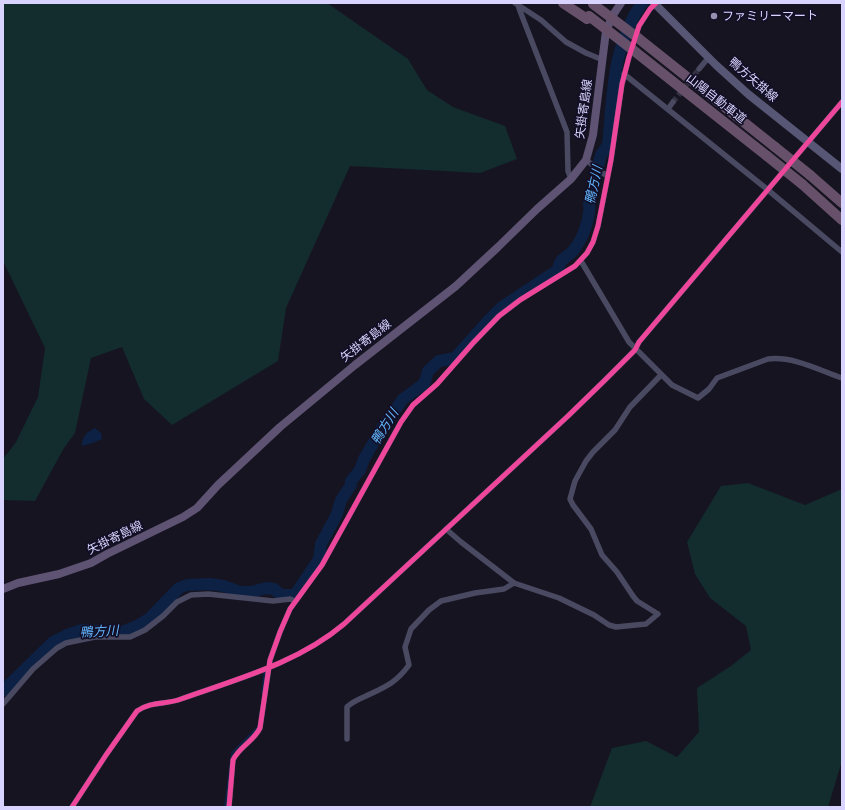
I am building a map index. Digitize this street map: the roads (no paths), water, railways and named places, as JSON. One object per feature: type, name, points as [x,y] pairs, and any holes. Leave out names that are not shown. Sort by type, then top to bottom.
[{"type":"highway","points":[[562,3],[588,17]]},
{"type":"highway","name":"山陽自動車道","points":[[572,3],[802,184],[842,220]]},
{"type":"highway","name":"山陽自動車道","points":[[592,3],[775,147],[842,203]]},
{"type":"main road","name":"矢掛寄島線","points":[[3,589],[18,583],[59,574],[91,563],[183,517],[197,508],[218,485],[280,427],[355,365],[456,286],[571,179],[586,160],[593,135],[606,31],[613,15],[621,3]]},
{"type":"main road","name":"鴨方矢掛線","points":[[655,3],[709,58],[748,94],[842,169]]},
{"type":"street","points":[[229,807],[233,760],[236,754],[254,738],[260,728],[266,669],[293,600],[322,565],[400,422],[413,404],[437,384],[499,316],[520,300],[580,261],[592,242],[598,226],[606,175],[611,160],[624,74],[639,26],[655,3]]},
{"type":"street","points":[[516,4],[541,20],[566,42],[602,60]]},
{"type":"street","points":[[516,4],[567,132],[568,171],[571,179]]},
{"type":"street","points":[[699,69],[709,58]]},
{"type":"street","points":[[624,74],[768,190],[842,252]]},
{"type":"street","points":[[668,109],[673,102]]},
{"type":"street","points":[[72,807],[106,755],[137,711],[141,708],[150,704],[178,700],[266,669],[300,654],[333,633],[604,381],[635,350],[639,342],[842,102]]},
{"type":"street","points":[[586,160],[606,175]]},
{"type":"street","points":[[580,261],[635,350],[672,385],[698,398],[709,389],[717,378],[768,359],[775,358],[792,360],[842,378]]},
{"type":"street","points":[[446,529],[514,583],[559,598],[594,615],[609,625],[616,627],[646,624],[658,614],[637,601],[632,596],[618,572],[602,555],[591,529],[570,499],[575,481],[586,461],[615,430],[630,408],[661,375]]},
{"type":"street","points":[[346,739],[347,707],[401,677],[409,665],[405,647],[411,629],[429,610],[441,601],[475,593],[504,589],[514,583]]},
{"type":"street","points":[[3,704],[41,661],[57,648],[66,643],[95,637],[130,637],[145,630],[163,616],[177,602],[191,595],[208,594],[273,600],[293,600]]},
{"type":"water","points":[[95,428],[101,433],[102,439],[82,446],[86,435]]},
{"type":"waterway","name":"鴨方川","points":[[3,691],[53,642],[82,630],[122,632],[137,626],[150,618],[179,588],[187,585],[210,584],[224,586],[240,592],[252,592],[266,588],[274,589],[281,595],[295,595],[319,559],[321,544],[337,514],[341,500],[351,485],[351,481],[360,470],[364,459],[382,428],[403,399],[425,382],[428,371],[439,361],[455,358],[502,307],[558,270],[562,260],[573,251],[580,241],[589,215],[589,204],[601,155],[608,145],[613,89],[619,54],[632,19],[642,3]]},
{"type":"waterway","points":[[262,693],[265,670]]},
{"type":"waterway","points":[[225,807],[232,753],[258,727]]},
{"type":"tunnel","points":[[673,102],[699,69]]},
{"type":"place","name":"ファミリーマート","points":[[714,16]]}]
